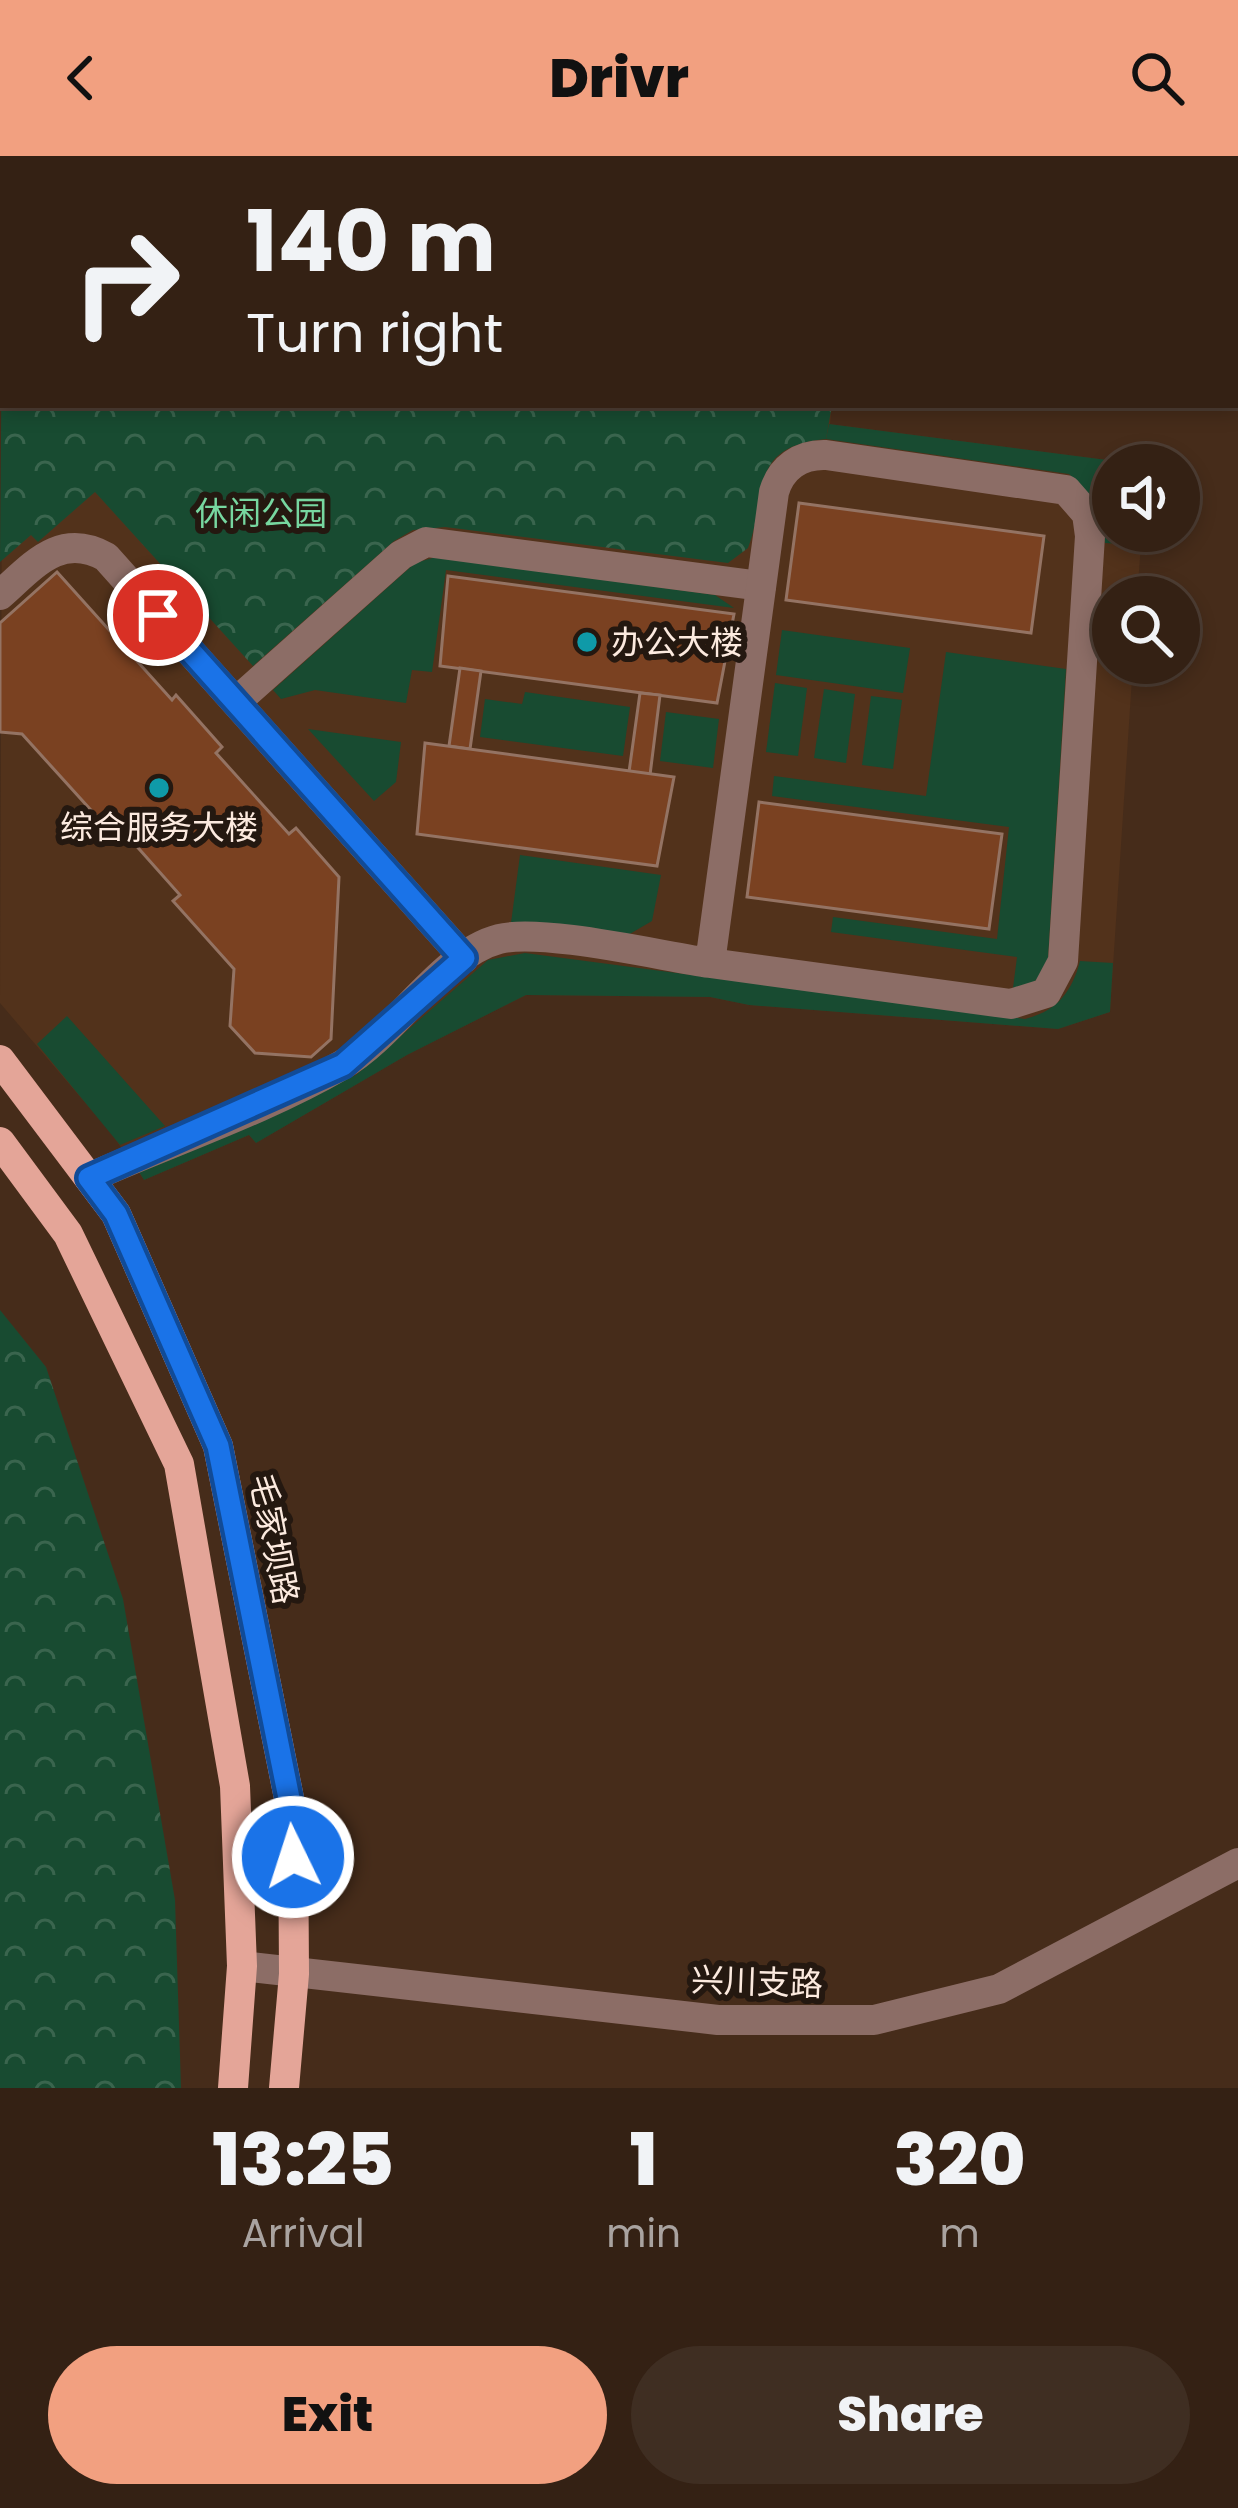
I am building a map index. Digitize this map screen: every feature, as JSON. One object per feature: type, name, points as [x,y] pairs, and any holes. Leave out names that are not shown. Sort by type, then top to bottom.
[{"type":"main road","name":"毛家坝路","points":[[0,1060],[116,1214],[218,1446],[293,1818],[294,1973],[284,2088]]},
{"type":"main road","points":[[0,1142],[68,1234],[179,1464],[235,1786],[242,1966],[233,2088]]},
{"type":"street","points":[[89,1178],[343,1065],[464,958],[512,937],[1011,1004],[1046,993],[1063,961],[1090,536],[1082,504],[1054,486],[826,455],[803,457],[777,480],[710,962]]},
{"type":"street","points":[[236,702],[400,555],[426,542],[760,586]]},
{"type":"street","points":[[0,595],[53,550],[75,545],[95,550],[464,958]]},
{"type":"street","name":"兴川支路","points":[[242,1966],[718,2020],[874,2020],[999,1989],[1238,1863]]},
{"type":"shaded area","points":[[2,408],[832,408],[830,424],[1092,458],[1092,552],[1140,552],[1139,576],[1092,576],[1092,684],[1132,684],[1110,1012],[1058,1029],[749,1005],[710,997],[526,995],[407,1055],[256,1143],[249,1135],[144,1180],[111,1133],[0,1003]]},
{"type":"green space","name":"休闲公园","points":[[1,408],[831,408],[826,439],[801,444],[772,462],[748,548],[728,563],[445,527],[413,530],[394,541],[253,666],[95,492],[38,542],[31,535],[0,562]]},
{"type":"green space","points":[[829,424],[1092,458],[1092,497],[1069,474],[826,439]]},
{"type":"green space","points":[[436,557],[715,595],[734,608],[446,570],[432,672],[412,670],[406,703],[315,690],[281,699],[273,690],[415,563]]},
{"type":"green space","points":[[782,630],[910,648],[903,693],[776,675]]},
{"type":"green space","points":[[946,652],[1066,669],[1048,959],[1036,980],[1013,988],[1017,957],[831,932],[833,917],[997,939],[1009,827],[772,796],[774,776],[926,796]]},
{"type":"green space","points":[[775,683],[807,688],[798,756],[766,752]]},
{"type":"green space","points":[[824,689],[855,694],[846,763],[814,758]]},
{"type":"green space","points":[[525,692],[630,707],[623,756],[480,737],[485,699],[522,704]]},
{"type":"green space","points":[[871,696],[902,700],[893,769],[862,765]]},
{"type":"green space","points":[[666,712],[719,719],[713,768],[660,761]]},
{"type":"green space","points":[[308,729],[401,742],[396,782],[374,801]]},
{"type":"green space","points":[[520,855],[661,875],[652,921],[628,935],[511,923]]},
{"type":"green space","points":[[525,953],[1025,1019],[1062,999],[1080,961],[1113,963],[1110,1012],[1058,1029],[749,1005],[710,997],[526,995],[407,1055],[256,1143],[249,1135],[144,1180],[139,1172],[356,1075],[488,960]]},
{"type":"green space","points":[[67,1016],[165,1126],[120,1145],[37,1044]]},
{"type":"green space","points":[[0,1310],[46,1367],[123,1599],[175,1900],[181,2088],[0,2088]]},
{"type":"building","points":[[799,503],[1044,536],[1031,633],[786,600]]},
{"type":"building","name":"综合服务大楼","points":[[57,572],[172,700],[176,695],[222,747],[216,753],[289,834],[296,828],[339,877],[331,1039],[311,1057],[255,1053],[230,1026],[234,969],[173,901],[180,895],[116,823],[109,830],[22,734],[0,732],[0,623]]},
{"type":"building","name":"办公大楼","points":[[448,576],[734,614],[717,703],[440,666]]},
{"type":"building","points":[[460,668],[481,671],[470,749],[449,746]]},
{"type":"building","points":[[640,693],[660,695],[650,775],[629,772]]},
{"type":"building","points":[[425,743],[674,777],[657,866],[417,834]]},
{"type":"building","points":[[759,802],[1002,834],[989,929],[747,897]]},
{"type":"place","name":"办公大楼","points":[[587,642]]},
{"type":"place","name":"综合服务大楼","points":[[159,788]]},
{"type":"route","points":[[158,615],[464,958],[343,1065],[89,1178],[116,1214],[218,1446],[293,1818],[293,1857]]}]
